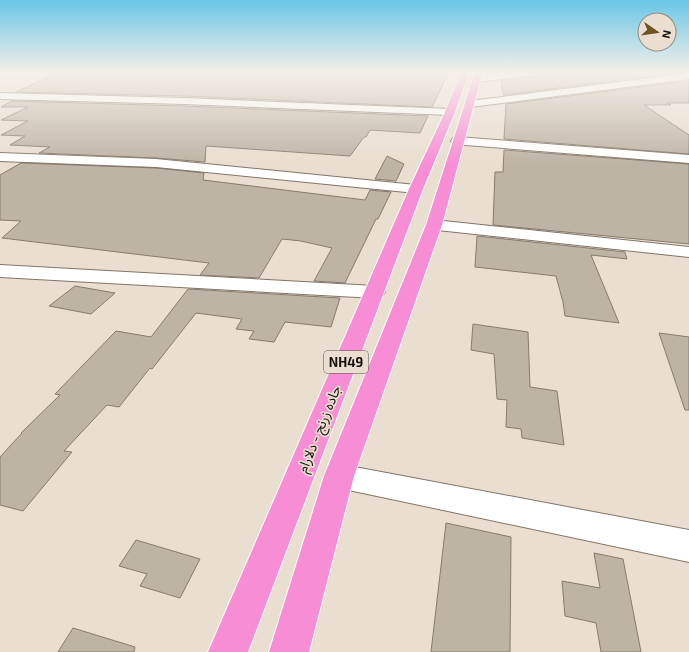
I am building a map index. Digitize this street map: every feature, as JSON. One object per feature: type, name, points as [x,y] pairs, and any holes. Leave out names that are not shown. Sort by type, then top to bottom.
[{"type":"highway","name":"جاده زرنج - دلارام","points":[[228,652],[416,190],[462,102]]},
{"type":"highway","name":"جاده زرنج - دلارام","points":[[289,652],[338,476],[434,225],[457,141],[460,108]]},
{"type":"street","points":[[240,102],[460,108],[500,102]]},
{"type":"street","points":[[457,141],[689,159]]},
{"type":"street","points":[[0,157],[156,163],[416,190]]},
{"type":"street","points":[[434,225],[689,252]]},
{"type":"street","points":[[0,271],[375,292]]},
{"type":"street","points":[[338,476],[689,546]]},
{"type":"building","points":[[9,102],[61,102],[428,116],[420,133],[370,130],[350,156],[206,146],[205,162],[156,158],[39,153],[50,147],[10,145],[25,136],[1,135],[28,121],[1,120],[28,107],[1,107]]},
{"type":"building","points":[[329,102],[434,102],[432,107]]},
{"type":"building","points":[[519,102],[689,102],[667,103],[671,105],[644,105],[689,135],[689,154],[504,139],[506,104]]},
{"type":"building","points":[[504,150],[689,164],[689,244],[493,225],[495,172],[503,172]]},
{"type":"building","points":[[387,156],[404,164],[396,181],[375,179]]},
{"type":"building","points":[[21,163],[156,168],[204,173],[203,180],[365,200],[370,190],[391,192],[378,219],[376,219],[345,283],[314,281],[332,248],[301,241],[282,239],[259,278],[200,275],[209,263],[2,238],[21,221],[0,220],[0,175]]},
{"type":"building","points":[[477,236],[625,252],[627,259],[591,255],[619,323],[565,316],[556,276],[475,267]]},
{"type":"building","points":[[75,286],[115,293],[91,314],[49,306]]},
{"type":"building","points":[[188,289],[340,298],[331,327],[285,322],[274,342],[249,339],[254,331],[236,329],[242,319],[196,313],[152,369],[150,368],[119,407],[107,405],[64,451],[72,452],[23,511],[0,505],[0,457],[21,433],[60,395],[55,394],[116,331],[151,337]]},
{"type":"building","points":[[473,324],[528,332],[530,387],[557,391],[564,445],[522,438],[521,429],[506,427],[507,400],[497,399],[494,354],[471,350]]},
{"type":"building","points":[[659,333],[689,337],[689,410],[685,410]]},
{"type":"building","points":[[446,523],[511,537],[510,652],[431,652]]},
{"type":"building","points":[[136,540],[200,559],[180,598],[140,586],[147,574],[119,566]]},
{"type":"building","points":[[594,553],[623,559],[641,652],[601,652],[596,623],[565,616],[562,581],[600,588]]},
{"type":"building","points":[[73,628],[135,647],[134,652],[58,652]]}]
